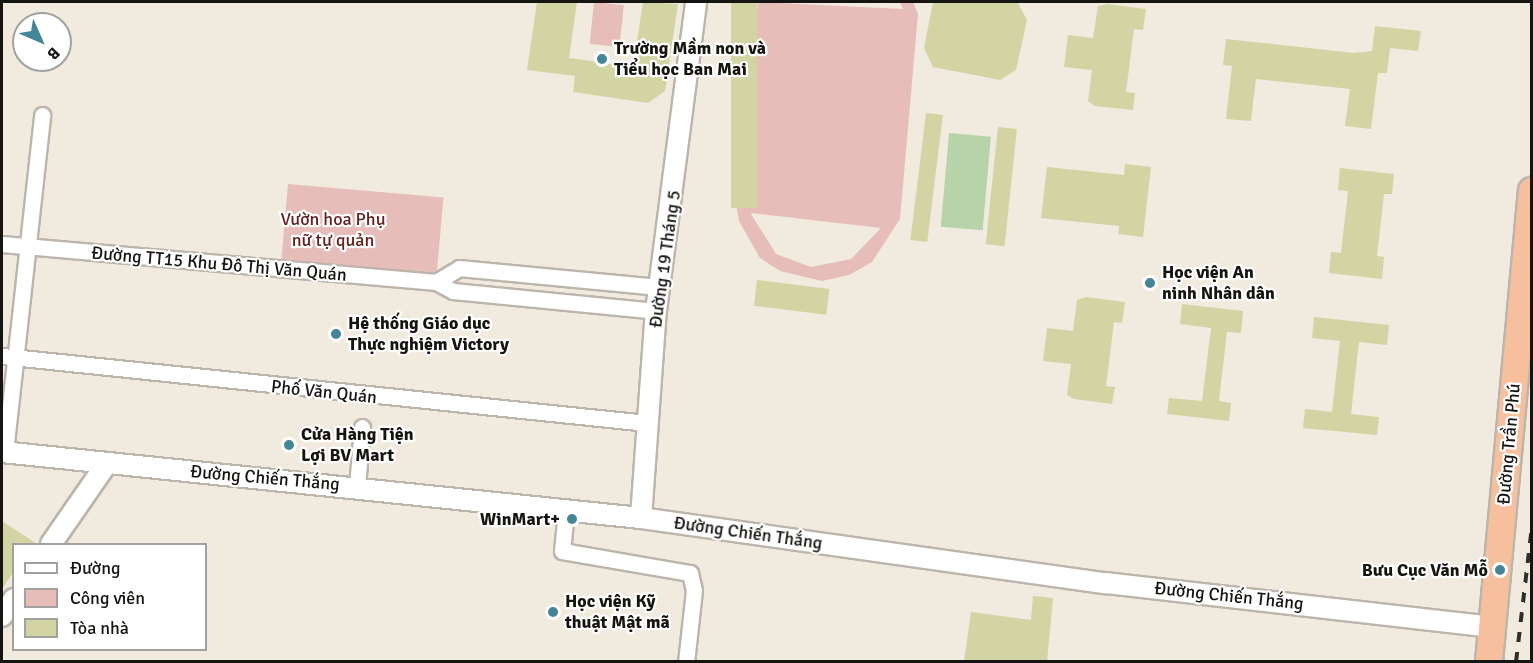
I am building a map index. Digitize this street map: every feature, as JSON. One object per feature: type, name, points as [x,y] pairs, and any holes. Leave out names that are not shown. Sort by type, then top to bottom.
[{"type":"highway","name":"Đường Trần Phú","points":[[1489,662],[1532,191]]},
{"type":"street","name":"Đường 19 Tháng 5","points":[[641,518],[656,311],[696,2]]},
{"type":"street","points":[[3,452],[8,357],[27,247],[42,115]]},
{"type":"street","name":"Đường TT15 Khu Đô Thị Văn Quán","points":[[2,244],[436,282],[453,291],[656,311]]},
{"type":"street","points":[[436,282],[459,268],[659,287]]},
{"type":"street","name":"Phố Văn Quán","points":[[8,357],[647,423]]},
{"type":"street","points":[[357,487],[362,427]]},
{"type":"street","name":"Đường Chiến Thắng","points":[[3,452],[641,518],[1106,584],[1492,627]]},
{"type":"street","points":[[52,543],[107,463]]},
{"type":"street","points":[[566,511],[562,551],[690,573],[694,590],[687,662]]},
{"type":"street","points":[[2,616],[12,601]]},
{"type":"green space","points":[[594,2],[624,5],[619,47],[590,44]]},
{"type":"green space","points":[[758,2],[903,9],[900,2],[913,2],[918,14],[900,219],[872,262],[849,275],[822,281],[780,271],[760,258],[739,221],[736,204]],"holes":[[[751,213],[881,228],[851,259],[811,267],[776,254]]]},
{"type":"green space","name":"Vườn hoa Phụ nữ tự quản","points":[[288,184],[443,198],[436,282],[281,269]]},
{"type":"shaded area","points":[[949,133],[991,137],[983,230],[941,227]]},
{"type":"building","points":[[537,2],[577,2],[569,58],[633,67],[643,2],[678,4],[665,91],[648,103],[573,92],[575,76],[527,70]]},
{"type":"building","points":[[731,2],[757,2],[757,208],[731,208]]},
{"type":"building","points":[[933,2],[1018,3],[1027,20],[1016,70],[1000,80],[933,67],[924,48]]},
{"type":"building","points":[[1107,4],[1146,9],[1143,30],[1134,29],[1126,92],[1135,93],[1133,110],[1095,106],[1088,101],[1092,70],[1064,67],[1068,35],[1093,38],[1098,6]]},
{"type":"building","points":[[1375,26],[1421,31],[1418,51],[1390,48],[1387,73],[1378,73],[1371,129],[1345,126],[1350,89],[1256,79],[1251,121],[1226,119],[1232,66],[1223,65],[1226,39],[1354,53],[1372,51]]},
{"type":"building","points":[[926,113],[943,115],[927,242],[910,240]]},
{"type":"building","points":[[998,127],[1017,129],[1005,246],[986,244]]},
{"type":"building","points":[[1125,164],[1151,167],[1143,237],[1118,234],[1119,226],[1041,218],[1047,167],[1124,175]]},
{"type":"building","points":[[1340,168],[1394,174],[1392,194],[1384,194],[1377,256],[1384,257],[1382,279],[1329,273],[1331,252],[1341,253],[1348,191],[1338,190]]},
{"type":"building","points":[[757,280],[829,289],[826,315],[754,306]]},
{"type":"building","points":[[1086,297],[1125,302],[1122,323],[1114,322],[1106,386],[1115,387],[1112,404],[1074,399],[1067,395],[1071,364],[1043,361],[1047,328],[1073,331],[1077,300]]},
{"type":"building","points":[[1182,304],[1243,311],[1241,333],[1227,332],[1219,401],[1231,403],[1229,421],[1167,414],[1169,398],[1202,401],[1211,328],[1180,324]]},
{"type":"building","points":[[1314,317],[1389,325],[1387,345],[1359,342],[1351,414],[1379,417],[1377,435],[1303,428],[1305,409],[1332,412],[1340,341],[1312,338]]},
{"type":"building","points":[[2,521],[35,543],[12,543],[12,574],[2,589]]},
{"type":"building","points":[[1033,596],[1053,598],[1047,662],[964,662],[971,612],[1031,620]]},
{"type":"railway","points":[[1516,662],[1532,526]]},
{"type":"place","name":"Trường Mầm non và Tiểu học Ban Mai","points":[[602,59]]},
{"type":"place","name":"Học viện An ninh Nhân dân","points":[[1150,283]]},
{"type":"place","name":"Hệ thống Giáo dục Thực nghiệm Victory","points":[[336,334]]},
{"type":"place","name":"Cửa Hàng Tiện Lợi BV Mart","points":[[289,445]]},
{"type":"place","name":"WinMart+","points":[[572,519]]},
{"type":"place","name":"Bưu Cục Văn Mỗ","points":[[1500,570]]},
{"type":"place","name":"Học viện Kỹ thuật Mật mã","points":[[553,612]]}]
